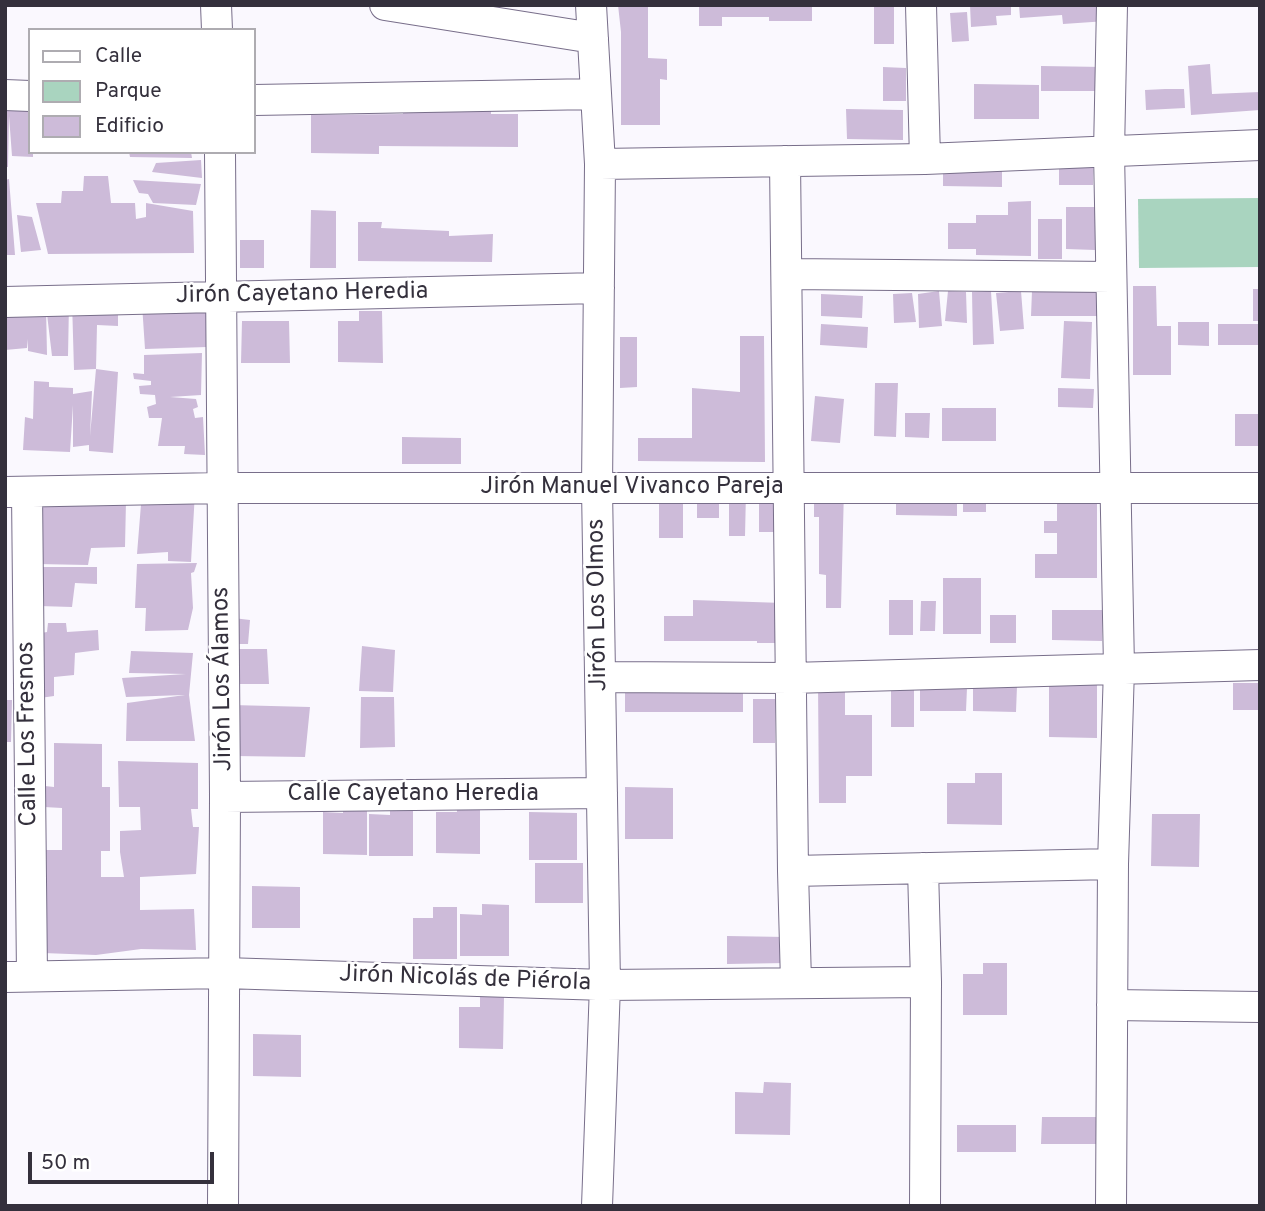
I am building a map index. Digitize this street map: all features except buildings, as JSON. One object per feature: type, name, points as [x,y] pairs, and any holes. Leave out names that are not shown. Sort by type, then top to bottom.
[{"type":"street","points":[[216,5],[217,28]]},
{"type":"street","points":[[385,5],[593,38]]},
{"type":"street","name":"Jirón Los Olmos","points":[[591,5],[600,164],[597,488],[605,985],[597,1206]]},
{"type":"street","points":[[921,5],[925,159]]},
{"type":"street","points":[[1111,1206],[1113,864],[1119,668],[1109,152],[1112,5]]},
{"type":"street","points":[[256,100],[596,94]]},
{"type":"street","points":[[5,95],[28,96]]},
{"type":"street","points":[[600,164],[925,159],[1260,145]]},
{"type":"street","name":"Jirón Los Álamos","points":[[220,154],[225,797],[223,1206]]},
{"type":"street","points":[[785,161],[796,982]]},
{"type":"street","points":[[788,274],[1111,277]]},
{"type":"street","name":"Jirón Cayetano Heredia","points":[[5,302],[599,288]]},
{"type":"street","name":"Jirón Manuel Vivanco Pareja","points":[[16,492],[221,488],[1260,488]]},
{"type":"street","name":"Calle Los Fresnos","points":[[16,492],[19,976]]},
{"type":"street","points":[[600,677],[791,678],[1260,665]]},
{"type":"street","name":"Calle Cayetano Heredia","points":[[225,797],[602,793]]},
{"type":"street","points":[[793,871],[1113,864]]},
{"type":"street","points":[[923,868],[926,982],[925,1206]]},
{"type":"street","name":"Jirón Nicolás de Piérola","points":[[19,976],[225,973],[605,985],[926,982]]},
{"type":"street","points":[[1112,1005],[1260,1007]]},
{"type":"green space","points":[[1260,198],[1260,267],[1139,268],[1138,199]]}]
